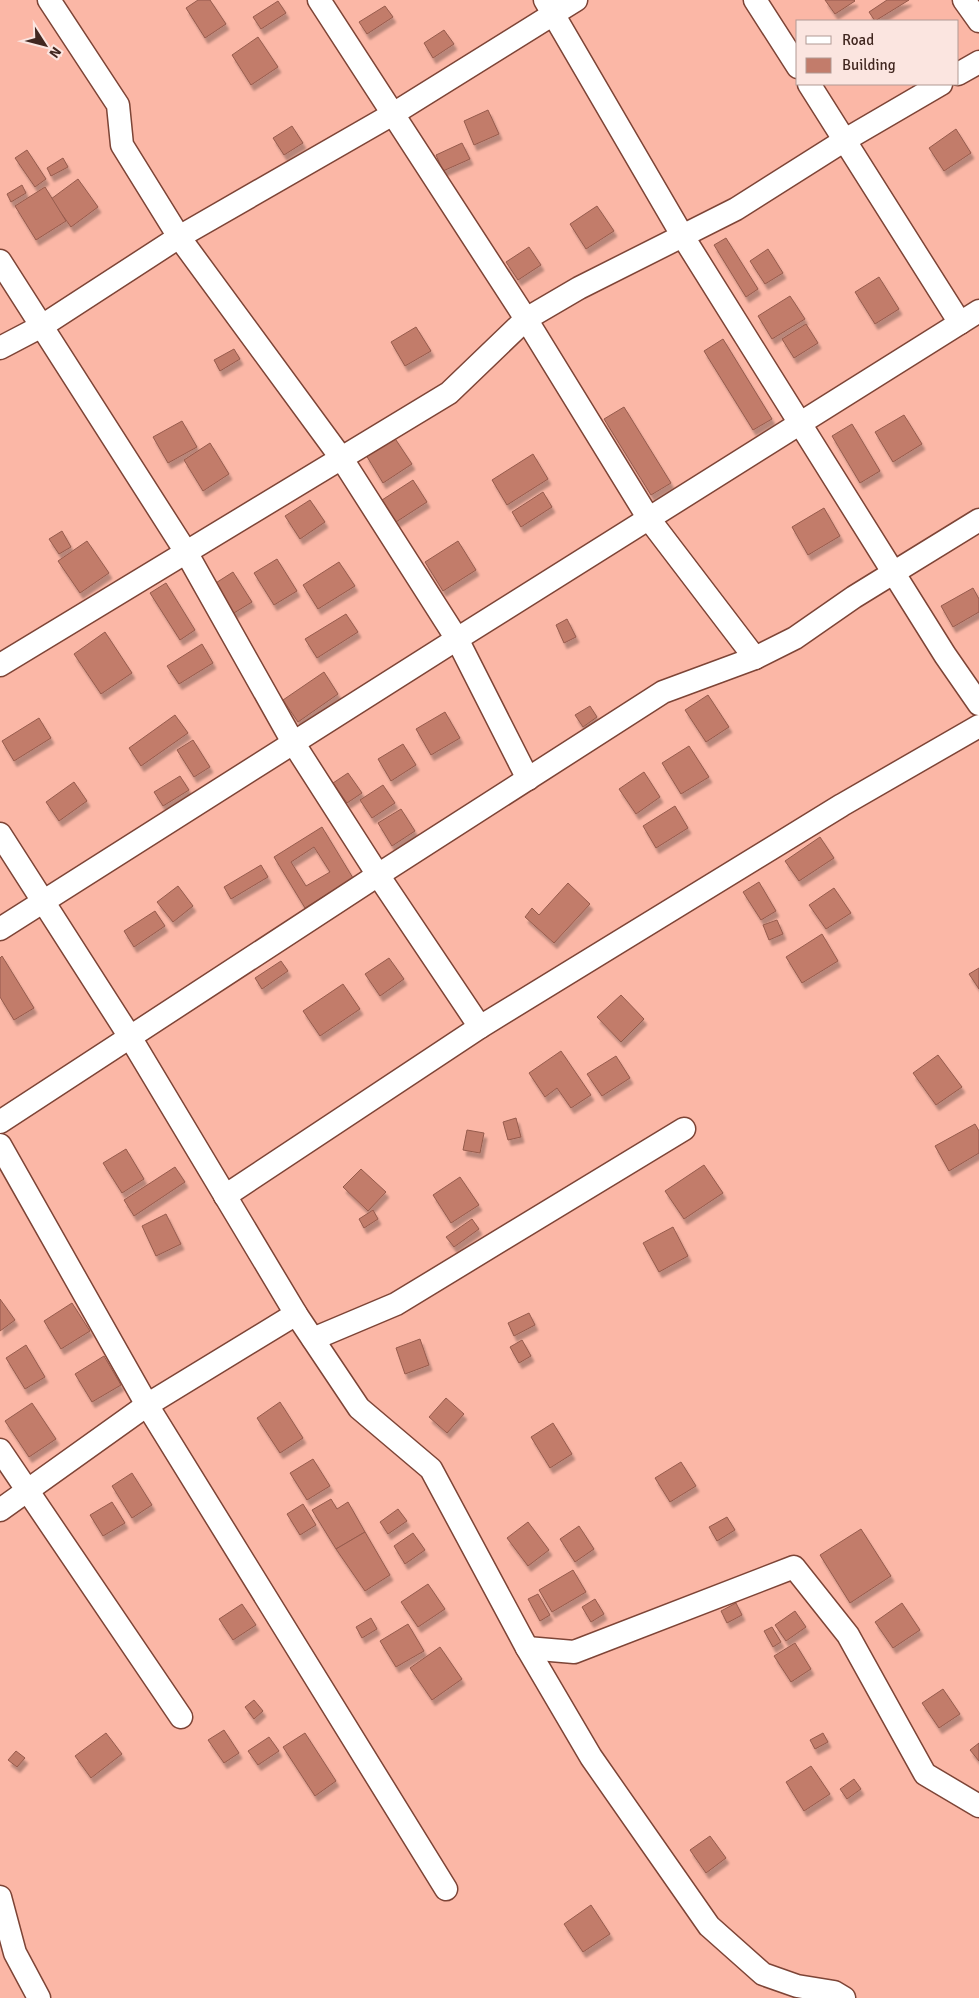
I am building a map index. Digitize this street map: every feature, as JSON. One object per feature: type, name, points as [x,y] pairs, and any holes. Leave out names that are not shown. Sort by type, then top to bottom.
[{"type":"street","points":[[50,0],[118,105],[122,145],[178,237],[342,460],[457,639],[528,778]]},
{"type":"street","points":[[319,0],[526,319],[649,519],[755,658]]},
{"type":"street","points":[[0,348],[42,326],[178,237],[393,114],[549,7],[576,0]]},
{"type":"street","points":[[755,0],[796,64]]},
{"type":"street","points":[[964,0],[979,21]]},
{"type":"street","points":[[549,7],[682,235],[895,572],[945,655],[979,704]]},
{"type":"street","points":[[959,73],[979,62]]},
{"type":"street","points":[[810,85],[960,323]]},
{"type":"street","points":[[0,665],[342,460],[449,393],[526,319],[579,288],[736,209],[845,140],[939,85]]},
{"type":"street","points":[[0,261],[186,552],[294,744],[378,875],[480,1027]]},
{"type":"street","points":[[0,929],[979,311]]},
{"type":"street","points":[[0,1122],[378,875],[663,692],[755,658],[795,638],[854,597],[979,520]]},
{"type":"street","points":[[225,1196],[480,1027],[833,810],[979,726]]},
{"type":"street","points":[[0,834],[130,1038],[296,1314],[359,1408],[431,1469],[527,1648],[591,1757],[709,1926],[763,1974],[797,1986],[834,1992],[844,1998]]},
{"type":"street","points":[[313,1339],[396,1304],[684,1130]]},
{"type":"street","points":[[0,1145],[147,1405],[446,1890]]},
{"type":"street","points":[[0,1510],[147,1405],[296,1314]]},
{"type":"street","points":[[0,1450],[180,1717]]},
{"type":"street","points":[[527,1648],[574,1652],[794,1567],[848,1635],[924,1774],[979,1806]]},
{"type":"street","points":[[0,1897],[15,1953],[39,1998]]},
{"type":"building","points":[[198,0],[210,0],[226,24],[205,38],[186,8]]},
{"type":"building","points":[[825,0],[854,0],[855,1],[835,14]]},
{"type":"building","points":[[887,0],[909,0],[877,20],[874,20],[869,12]]},
{"type":"building","points":[[278,1],[286,13],[261,29],[253,17]]},
{"type":"building","points":[[385,6],[393,17],[367,34],[359,22]]},
{"type":"building","points":[[444,30],[454,44],[433,58],[424,43]]},
{"type":"building","points":[[258,37],[278,67],[251,85],[232,55]]},
{"type":"building","points":[[488,110],[499,134],[474,145],[464,121]]},
{"type":"building","points":[[292,126],[303,143],[284,155],[273,138]]},
{"type":"building","points":[[956,129],[971,153],[944,171],[929,148]]},
{"type":"building","points":[[462,143],[470,159],[443,171],[436,155]]},
{"type":"building","points":[[27,150],[46,179],[35,187],[15,158]]},
{"type":"building","points":[[63,158],[68,167],[51,176],[47,168]]},
{"type":"building","points":[[78,179],[98,207],[71,227],[51,199]]},
{"type":"building","points":[[22,185],[26,193],[11,202],[7,194]]},
{"type":"building","points":[[45,187],[66,221],[36,240],[15,206]]},
{"type":"building","points":[[597,206],[614,231],[586,249],[570,224]]},
{"type":"building","points":[[726,238],[758,289],[746,297],[714,245]]},
{"type":"building","points":[[529,247],[541,265],[518,280],[506,262]]},
{"type":"building","points":[[768,249],[783,273],[765,284],[750,261]]},
{"type":"building","points":[[879,277],[899,309],[875,324],[855,292]]},
{"type":"building","points":[[790,296],[805,319],[772,339],[758,316]]},
{"type":"building","points":[[806,324],[818,343],[794,358],[782,339]]},
{"type":"building","points":[[416,327],[431,351],[405,366],[391,342]]},
{"type":"building","points":[[723,339],[772,419],[753,430],[704,351]]},
{"type":"building","points":[[234,349],[240,359],[220,371],[214,360]]},
{"type":"building","points":[[624,407],[671,483],[651,495],[604,419]]},
{"type":"building","points":[[904,415],[922,444],[893,462],[875,432]]},
{"type":"building","points":[[182,421],[197,447],[168,463],[153,437]]},
{"type":"building","points":[[852,424],[880,471],[860,483],[832,436]]},
{"type":"building","points":[[394,437],[412,464],[383,483],[366,455]]},
{"type":"building","points":[[210,443],[229,474],[203,491],[184,460]]},
{"type":"building","points":[[533,454],[548,479],[507,505],[492,480]]},
{"type":"building","points":[[413,480],[427,502],[396,522],[382,500]]},
{"type":"building","points":[[543,492],[552,507],[521,527],[512,512]]},
{"type":"building","points":[[310,500],[325,522],[300,539],[285,516]]},
{"type":"building","points":[[824,508],[840,536],[808,555],[792,527]]},
{"type":"building","points":[[62,531],[71,547],[59,554],[49,539]]},
{"type":"building","points":[[87,541],[109,573],[80,593],[58,561]]},
{"type":"building","points":[[458,541],[476,570],[443,591],[425,562]]},
{"type":"building","points":[[277,559],[297,591],[274,605],[254,573]]},
{"type":"building","points":[[339,562],[355,586],[318,609],[303,585]]},
{"type":"building","points":[[233,572],[252,602],[229,616],[211,586]]},
{"type":"building","points":[[166,583],[195,630],[180,640],[150,593]]},
{"type":"building","points":[[973,588],[979,599],[979,612],[953,627],[941,606]]},
{"type":"building","points":[[346,614],[358,632],[317,658],[305,639]]},
{"type":"building","points":[[567,619],[576,637],[564,643],[556,625]]},
{"type":"building","points":[[105,632],[132,673],[101,694],[74,654]]},
{"type":"building","points":[[202,644],[213,663],[179,684],[167,666]]},
{"type":"building","points":[[324,672],[338,694],[298,722],[283,700]]},
{"type":"building","points":[[708,695],[729,727],[706,742],[685,710]]},
{"type":"building","points":[[590,706],[597,717],[583,727],[575,715]]},
{"type":"building","points":[[445,712],[460,738],[431,755],[416,729]]},
{"type":"building","points":[[175,715],[188,733],[141,766],[129,748]]},
{"type":"building","points":[[39,718],[51,738],[14,761],[2,741]]},
{"type":"building","points":[[193,740],[210,767],[194,777],[177,750]]},
{"type":"building","points":[[403,744],[416,765],[391,781],[378,759]]},
{"type":"building","points":[[689,746],[709,777],[681,794],[662,763]]},
{"type":"building","points":[[644,772],[660,797],[636,814],[619,789]]},
{"type":"building","points":[[348,773],[362,793],[347,803],[333,783]]},
{"type":"building","points":[[180,776],[189,790],[163,806],[154,792]]},
{"type":"building","points":[[74,782],[87,801],[59,821],[46,802]]},
{"type":"building","points":[[383,785],[395,803],[372,818],[360,800]]},
{"type":"building","points":[[675,806],[688,828],[656,848],[643,826]]},
{"type":"building","points":[[401,809],[415,831],[392,846],[378,823]]},
{"type":"building","points":[[322,827],[353,878],[305,908],[274,857]],"holes":[[[314,847],[330,872],[306,886],[291,862]]]},
{"type":"building","points":[[820,837],[834,858],[799,881],[785,861]]},
{"type":"building","points":[[261,865],[268,877],[231,899],[224,887]]},
{"type":"building","points":[[759,882],[776,911],[761,920],[743,892]]},
{"type":"building","points":[[568,883],[590,904],[554,943],[525,917],[532,908],[539,915]]},
{"type":"building","points":[[178,886],[193,906],[173,922],[157,902]]},
{"type":"building","points":[[834,888],[851,913],[826,929],[809,905]]},
{"type":"building","points":[[155,911],[165,926],[134,947],[124,931]]},
{"type":"building","points":[[777,920],[783,934],[769,940],[763,925]]},
{"type":"building","points":[[822,934],[838,961],[802,983],[786,957]]},
{"type":"building","points":[[2,956],[34,1008],[14,1020],[0,997],[0,958]]},
{"type":"building","points":[[389,958],[404,979],[380,996],[365,974]]},
{"type":"building","points":[[281,961],[288,971],[262,989],[255,978]]},
{"type":"building","points":[[979,968],[979,989],[969,974]]},
{"type":"building","points":[[343,984],[360,1009],[320,1036],[303,1011]]},
{"type":"building","points":[[621,995],[644,1019],[621,1042],[597,1017]]},
{"type":"building","points":[[561,1051],[591,1095],[571,1108],[557,1088],[545,1097],[529,1073]]},
{"type":"building","points":[[938,1055],[962,1087],[936,1105],[913,1073]]},
{"type":"building","points":[[616,1056],[630,1078],[602,1096],[587,1074]]},
{"type":"building","points":[[516,1118],[521,1137],[508,1140],[503,1122]]},
{"type":"building","points":[[975,1124],[979,1131],[979,1153],[949,1171],[935,1146]]},
{"type":"building","points":[[467,1130],[484,1133],[480,1153],[463,1150]]},
{"type":"building","points":[[126,1149],[144,1179],[122,1193],[103,1163]]},
{"type":"building","points":[[704,1165],[723,1193],[684,1219],[665,1191]]},
{"type":"building","points":[[175,1167],[185,1182],[134,1216],[124,1200]]},
{"type":"building","points":[[361,1169],[386,1192],[368,1211],[343,1187]]},
{"type":"building","points":[[460,1177],[479,1205],[451,1223],[433,1195]]},
{"type":"building","points":[[373,1210],[378,1219],[364,1228],[359,1219]]},
{"type":"building","points":[[166,1214],[181,1244],[156,1256],[142,1226]]},
{"type":"building","points":[[472,1219],[479,1229],[454,1247],[446,1237]]},
{"type":"building","points":[[673,1227],[688,1256],[659,1272],[643,1243]]},
{"type":"building","points":[[0,1299],[15,1320],[0,1331]]},
{"type":"building","points":[[72,1303],[90,1331],[61,1349],[44,1321]]},
{"type":"building","points":[[529,1313],[535,1325],[514,1336],[508,1323]]},
{"type":"building","points":[[420,1339],[429,1365],[405,1374],[396,1348]]},
{"type":"building","points":[[522,1340],[531,1356],[519,1363],[510,1347]]},
{"type":"building","points":[[26,1345],[45,1377],[25,1389],[6,1358]]},
{"type":"building","points":[[104,1356],[121,1385],[92,1402],[75,1374]]},
{"type":"building","points":[[446,1398],[464,1414],[447,1433],[429,1417]]},
{"type":"building","points":[[280,1402],[303,1438],[280,1453],[257,1418]]},
{"type":"building","points":[[32,1403],[56,1439],[29,1457],[5,1421]]},
{"type":"building","points":[[553,1423],[572,1454],[550,1468],[531,1437]]},
{"type":"building","points":[[313,1459],[330,1486],[307,1500],[290,1473]]},
{"type":"building","points":[[681,1462],[696,1486],[670,1502],[655,1478]]},
{"type":"building","points":[[132,1473],[152,1505],[132,1518],[112,1486]]},
{"type":"building","points":[[331,1499],[337,1509],[348,1502],[365,1532],[336,1549],[312,1510]]},
{"type":"building","points":[[112,1502],[125,1523],[103,1536],[90,1515]]},
{"type":"building","points":[[303,1504],[316,1525],[300,1535],[287,1514]]},
{"type":"building","points":[[398,1509],[407,1521],[388,1534],[380,1522]]},
{"type":"building","points":[[727,1517],[735,1530],[717,1541],[709,1527]]},
{"type":"building","points":[[528,1522],[549,1550],[528,1566],[507,1538]]},
{"type":"building","points":[[579,1526],[594,1549],[575,1562],[560,1539]]},
{"type":"building","points":[[861,1529],[891,1576],[850,1603],[820,1555]]},
{"type":"building","points":[[365,1532],[390,1575],[365,1591],[336,1549]]},
{"type":"building","points":[[413,1533],[425,1550],[405,1564],[394,1546]]},
{"type":"building","points":[[573,1570],[586,1592],[552,1612],[539,1590]]},
{"type":"building","points":[[428,1584],[445,1609],[418,1627],[401,1602]]},
{"type":"building","points":[[538,1594],[550,1615],[540,1621],[528,1599]]},
{"type":"building","points":[[595,1599],[604,1614],[591,1622],[582,1607]]},
{"type":"building","points":[[736,1603],[742,1615],[727,1623],[721,1611]]},
{"type":"building","points":[[902,1603],[920,1630],[893,1648],[875,1622]]},
{"type":"building","points":[[242,1604],[256,1625],[233,1640],[219,1619]]},
{"type":"building","points":[[795,1611],[806,1627],[786,1641],[775,1625]]},
{"type":"building","points":[[371,1618],[377,1629],[362,1638],[356,1627]]},
{"type":"building","points":[[408,1624],[424,1651],[396,1667],[380,1641]]},
{"type":"building","points":[[772,1627],[781,1642],[773,1647],[764,1631]]},
{"type":"building","points":[[795,1643],[811,1669],[791,1682],[774,1656]]},
{"type":"building","points":[[440,1647],[462,1679],[432,1700],[410,1668]]},
{"type":"building","points":[[943,1689],[960,1714],[939,1728],[922,1703]]},
{"type":"building","points":[[254,1700],[263,1711],[254,1719],[245,1707]]},
{"type":"building","points":[[224,1730],[239,1753],[224,1763],[208,1740]]},
{"type":"building","points":[[106,1733],[122,1754],[91,1778],[75,1756]]},
{"type":"building","points":[[305,1733],[336,1781],[315,1796],[283,1747]]},
{"type":"building","points":[[823,1733],[828,1742],[815,1749],[810,1740]]},
{"type":"building","points":[[269,1737],[279,1751],[258,1765],[248,1751]]},
{"type":"building","points":[[979,1743],[979,1761],[970,1750]]},
{"type":"building","points":[[16,1751],[25,1758],[17,1767],[8,1760]]},
{"type":"building","points":[[811,1766],[830,1794],[804,1811],[786,1782]]},
{"type":"building","points":[[854,1779],[861,1789],[847,1799],[840,1789]]},
{"type":"building","points":[[710,1836],[726,1858],[706,1873],[690,1850]]},
{"type":"building","points":[[591,1905],[610,1934],[583,1952],[564,1924]]}]
